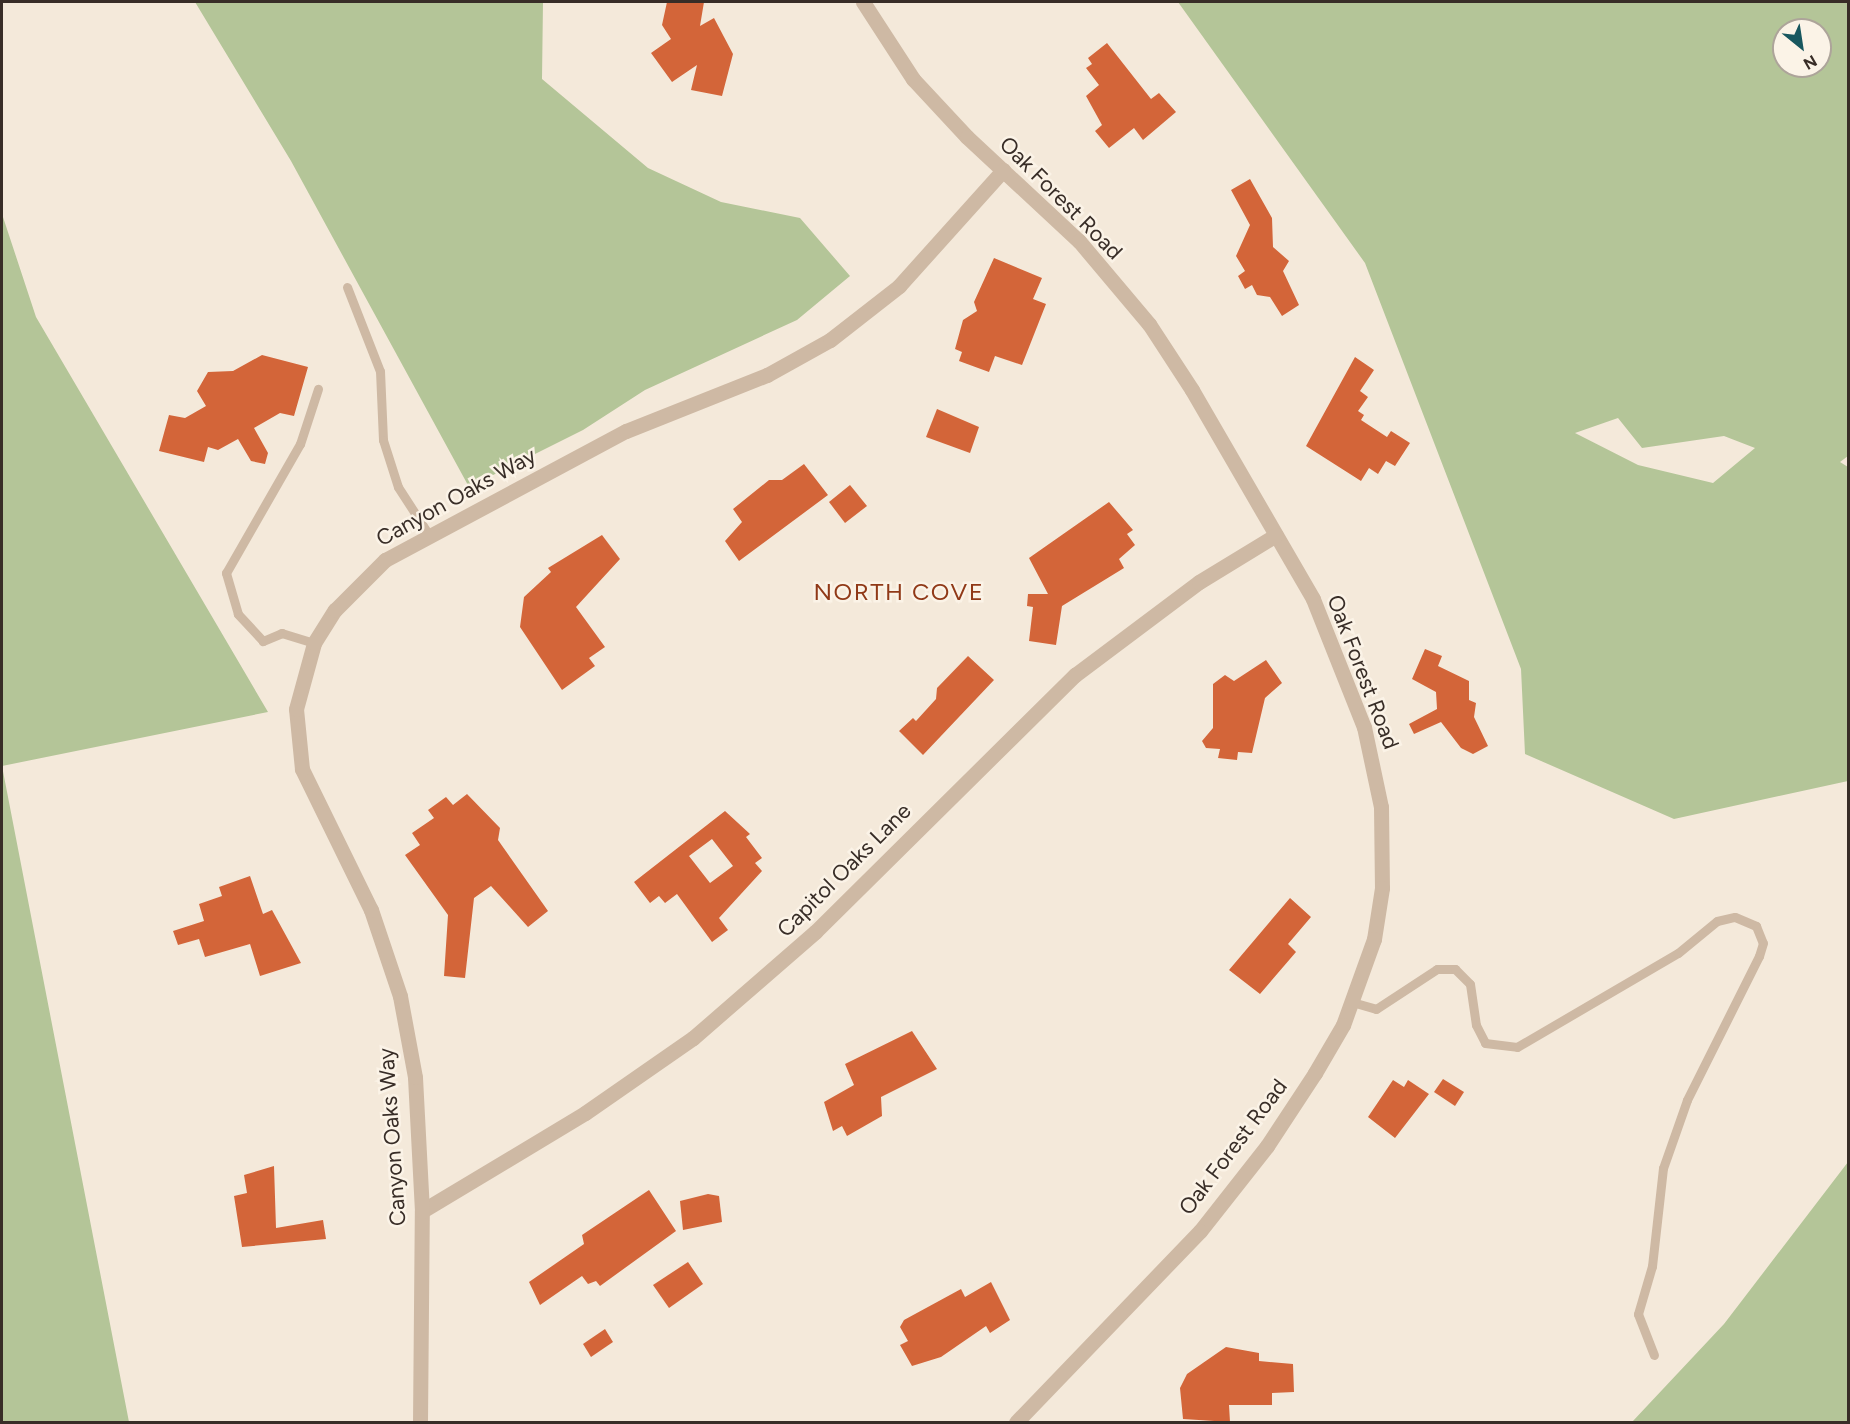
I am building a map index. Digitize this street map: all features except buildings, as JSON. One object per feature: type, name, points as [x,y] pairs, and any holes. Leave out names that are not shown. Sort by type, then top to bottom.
[{"type":"street","name":"Oak Forest Road","points":[[863,2],[913,79],[1003,170],[1079,241],[1149,324],[1276,535],[1333,644],[1376,770],[1382,888],[1374,939],[1352,1002],[1273,1137],[1200,1231],[1016,1422]]},
{"type":"street","name":"Canyon Oaks Way","points":[[420,1422],[422,1211],[415,1077],[400,996],[371,910],[302,769],[296,709],[314,643],[364,579],[429,535],[646,422],[767,375],[830,340],[899,286],[1003,170]]},
{"type":"street","name":"Capitol Oaks Lane","points":[[422,1211],[585,1113],[711,1024],[815,932],[1075,675],[1199,582],[1276,535]]},
{"type":"lane","points":[[346,287],[380,371],[384,440],[398,487],[429,535]]},
{"type":"lane","points":[[314,643],[282,633],[262,641],[238,614],[226,573],[300,444],[318,389]]},
{"type":"lane","points":[[1352,1002],[1376,1009],[1437,969],[1455,969],[1470,984],[1476,1025],[1485,1043],[1517,1047],[1678,953],[1717,921],[1735,917],[1756,926],[1763,943],[1759,956],[1687,1100],[1664,1168],[1652,1266],[1638,1314],[1654,1355]]},
{"type":"green space","points":[[195,2],[543,2],[542,79],[648,168],[721,202],[800,218],[850,276],[797,320],[645,390],[583,430],[469,487],[291,161]]},
{"type":"green space","points":[[1178,2],[1848,2],[1848,456],[1840,462],[1848,467],[1848,781],[1674,819],[1525,754],[1521,669],[1365,263]],"holes":[[[1618,418],[1642,448],[1724,436],[1755,448],[1713,483],[1638,465],[1575,433]]]},
{"type":"green space","points":[[2,214],[36,317],[268,712],[2,766]]},
{"type":"green space","points":[[2,766],[129,1422],[2,1422]]},
{"type":"green space","points":[[1848,1162],[1848,1422],[1632,1422],[1724,1324]]},
{"type":"district","name":"NORTH COVE","points":[[899,592]]}]
